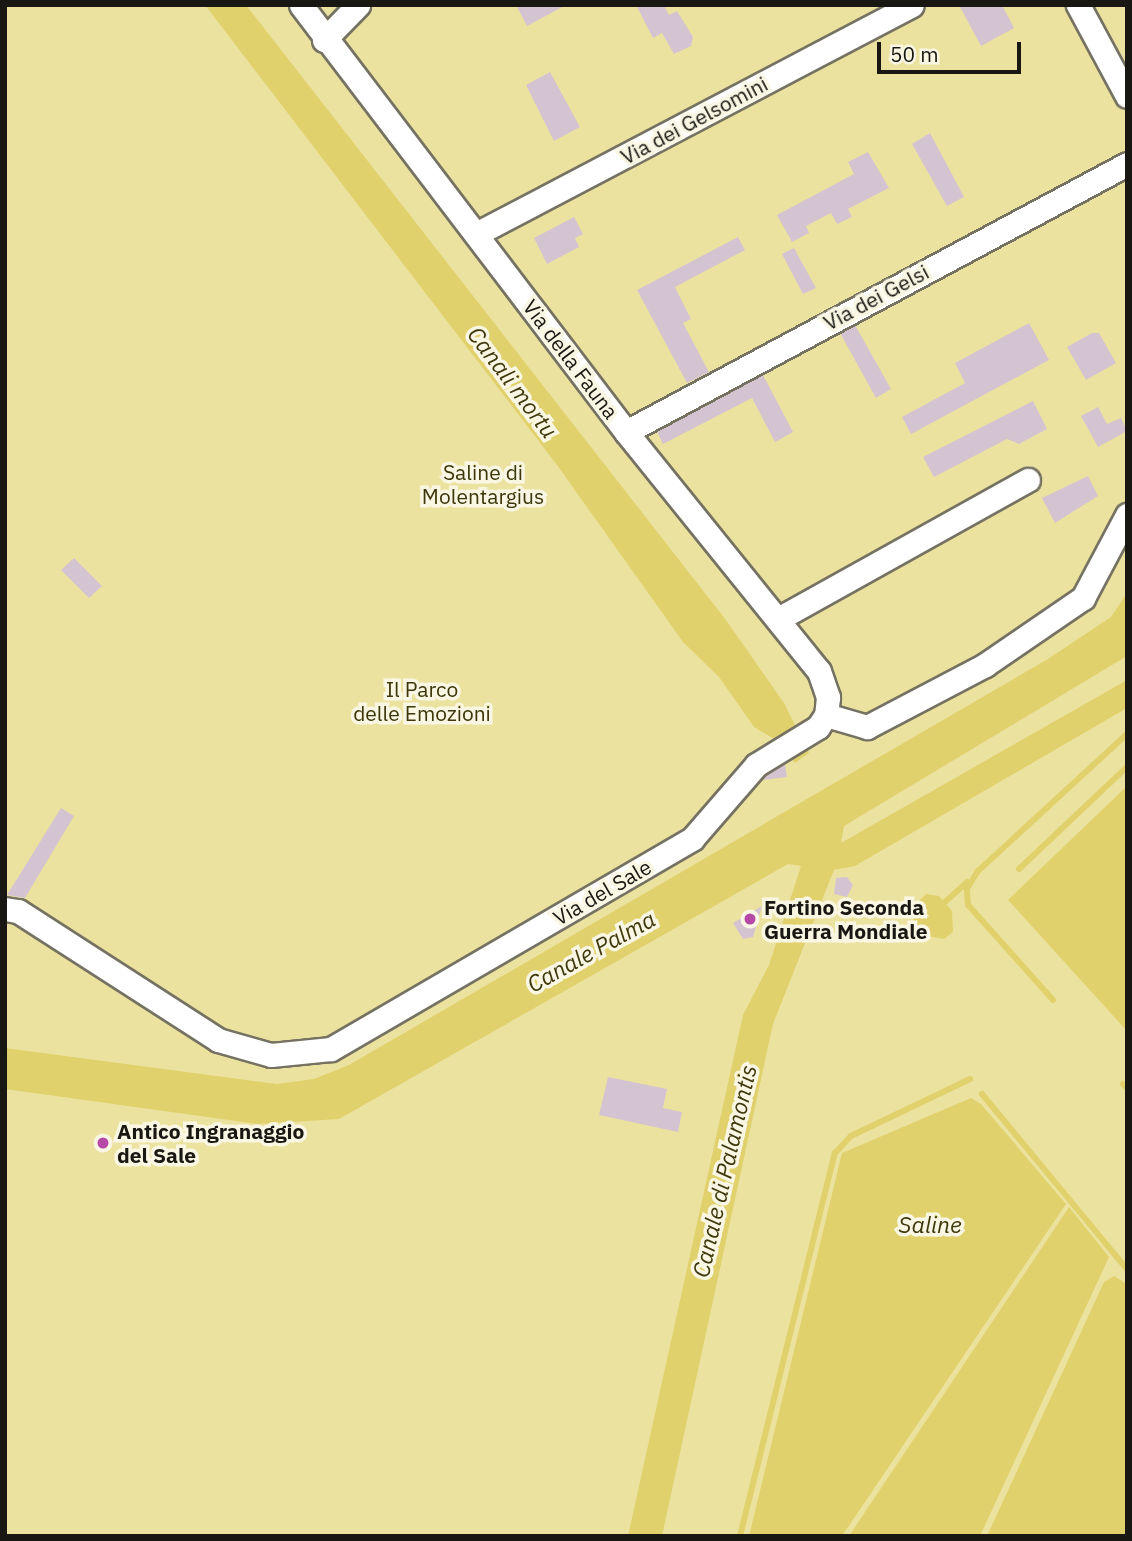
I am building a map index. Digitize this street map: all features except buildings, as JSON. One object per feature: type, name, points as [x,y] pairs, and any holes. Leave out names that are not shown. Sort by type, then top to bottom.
[{"type":"street","name":"Via della Fauna","points":[[302,5],[324,40],[626,432],[819,671],[828,697],[827,715]]},
{"type":"street","points":[[324,40],[358,5]]},
{"type":"street","name":"Via dei Gelsomini","points":[[476,234],[912,5]]},
{"type":"street","points":[[1078,5],[1127,96]]},
{"type":"street","name":"Via dei Gelsi","points":[[626,432],[1127,164]]},
{"type":"street","points":[[778,619],[1028,480]]},
{"type":"street","points":[[827,715],[867,727],[985,665],[1083,598],[1127,515]]},
{"type":"street","name":"Via del Sale","points":[[5,909],[18,911],[218,1040],[271,1055],[331,1048],[692,839],[756,765],[827,715]]},
{"type":"green space","name":"Saline di Molentargius","points":[[5,5],[1127,5],[1127,1536],[5,1536]]},
{"type":"water","name":"Canali mortu","points":[[205,5],[246,5],[726,620],[784,703],[809,753],[795,763],[776,740],[754,727],[719,677],[683,642],[557,465]]},
{"type":"water","points":[[1127,593],[1127,656],[844,826],[841,843],[1127,680],[1127,708],[855,866],[834,870],[773,1024],[662,1536],[628,1536],[743,1015],[769,965],[801,866],[788,864],[339,1119],[258,1124],[5,1089],[5,1048],[277,1084],[314,1079],[349,1065],[1048,659],[1111,617]]},
{"type":"water","points":[[1127,786],[1127,1031],[1008,900]]},
{"type":"water","points":[[926,894],[939,896],[952,911],[953,932],[944,939],[922,935],[913,921],[918,902]]},
{"type":"water","name":"Saline","points":[[971,1098],[981,1104],[1066,1204],[842,1536],[749,1536],[842,1153]]},
{"type":"water","points":[[1069,1207],[1109,1257],[980,1536],[849,1536]]},
{"type":"water","points":[[1114,1276],[1127,1284],[1127,1536],[987,1536],[1104,1282]]},
{"type":"waterway","points":[[1053,1000],[968,905],[967,889],[978,871],[1127,734]]},
{"type":"waterway","points":[[1019,869],[1127,767]]},
{"type":"waterway","points":[[945,902],[967,882]]},
{"type":"waterway","points":[[740,1536],[835,1153],[851,1136],[970,1079]]},
{"type":"waterway","points":[[1123,1084],[1127,1088]]},
{"type":"waterway","points":[[982,1094],[1127,1269]]},
{"type":"place","name":"Fortino Seconda Guerra Mondiale","points":[[750,919]]},
{"type":"place","name":"Antico Ingranaggio del Sale","points":[[103,1143]]},
{"type":"park label","name":"Il Parco delle Emozioni","points":[[422,701]]},
{"type":"water label","name":"Canale Palma","points":[[591,951]]},
{"type":"water label","name":"Canale di Palamontis","points":[[724,1171]]}]
